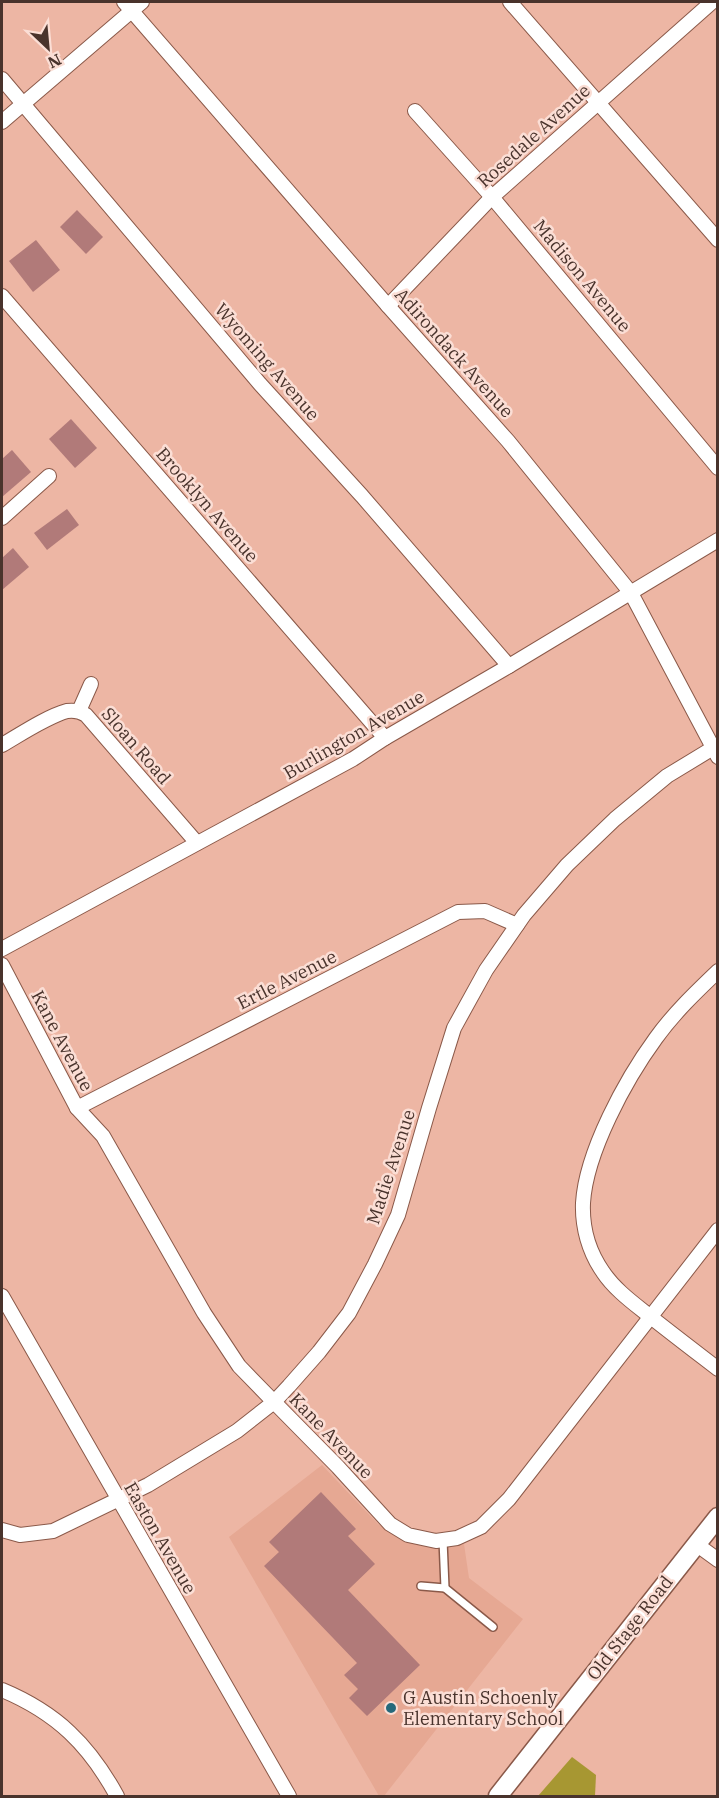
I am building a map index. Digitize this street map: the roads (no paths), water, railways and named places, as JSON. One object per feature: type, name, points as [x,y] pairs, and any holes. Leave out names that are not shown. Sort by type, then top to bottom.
[{"type":"main road","name":"Old Stage Road","points":[[498,1797],[717,1517]]},
{"type":"street","points":[[510,2],[717,240]]},
{"type":"street","name":"Rosedale Avenue","points":[[388,306],[492,197],[712,2]]},
{"type":"street","points":[[2,122],[133,4]]},
{"type":"street","name":"Adirondack Avenue","points":[[133,4],[388,306],[508,441],[631,593],[716,750]]},
{"type":"street","name":"Wyoming Avenue","points":[[2,79],[260,384],[362,496],[509,666]]},
{"type":"street","name":"Madison Avenue","points":[[415,111],[492,197],[717,468]]},
{"type":"street","name":"Brooklyn Avenue","points":[[2,296],[385,738]]},
{"type":"street","points":[[2,518],[49,476]]},
{"type":"street","name":"Burlington Avenue","points":[[2,949],[353,759],[717,540]]},
{"type":"street","points":[[79,711],[91,684]]},
{"type":"street","name":"Sloan Road","points":[[2,745],[53,717],[69,711],[79,711],[86,715],[197,843]]},
{"type":"street","name":"Madie Avenue","points":[[2,1530],[20,1535],[53,1531],[148,1485],[195,1459],[237,1431],[274,1402],[319,1352],[349,1313],[375,1264],[398,1215],[454,1028],[486,970],[517,925],[567,865],[615,819],[667,776],[716,750]]},
{"type":"street","name":"Ertle Avenue","points":[[77,1108],[458,912],[485,911],[517,925]]},
{"type":"street","name":"Kane Avenue","points":[[2,965],[77,1108],[103,1136],[204,1313],[239,1366],[390,1524],[408,1535],[436,1541],[457,1538],[481,1527],[509,1498],[717,1230]]},
{"type":"street","points":[[717,971],[685,1002],[632,1075],[611,1115],[594,1156],[586,1182],[584,1217],[588,1240],[597,1262],[610,1282],[717,1369]]},
{"type":"street","name":"Easton Avenue","points":[[2,1297],[289,1797]]},
{"type":"street","points":[[696,1544],[717,1560]]},
{"type":"street","points":[[2,1690],[38,1708],[74,1736],[103,1771],[117,1797]]},
{"type":"lane","points":[[443,1540],[445,1588]]},
{"type":"lane","points":[[421,1586],[445,1588],[493,1627]]},
{"type":"place","name":"G Austin Schoenly Elementary School","points":[[391,1708]]}]
